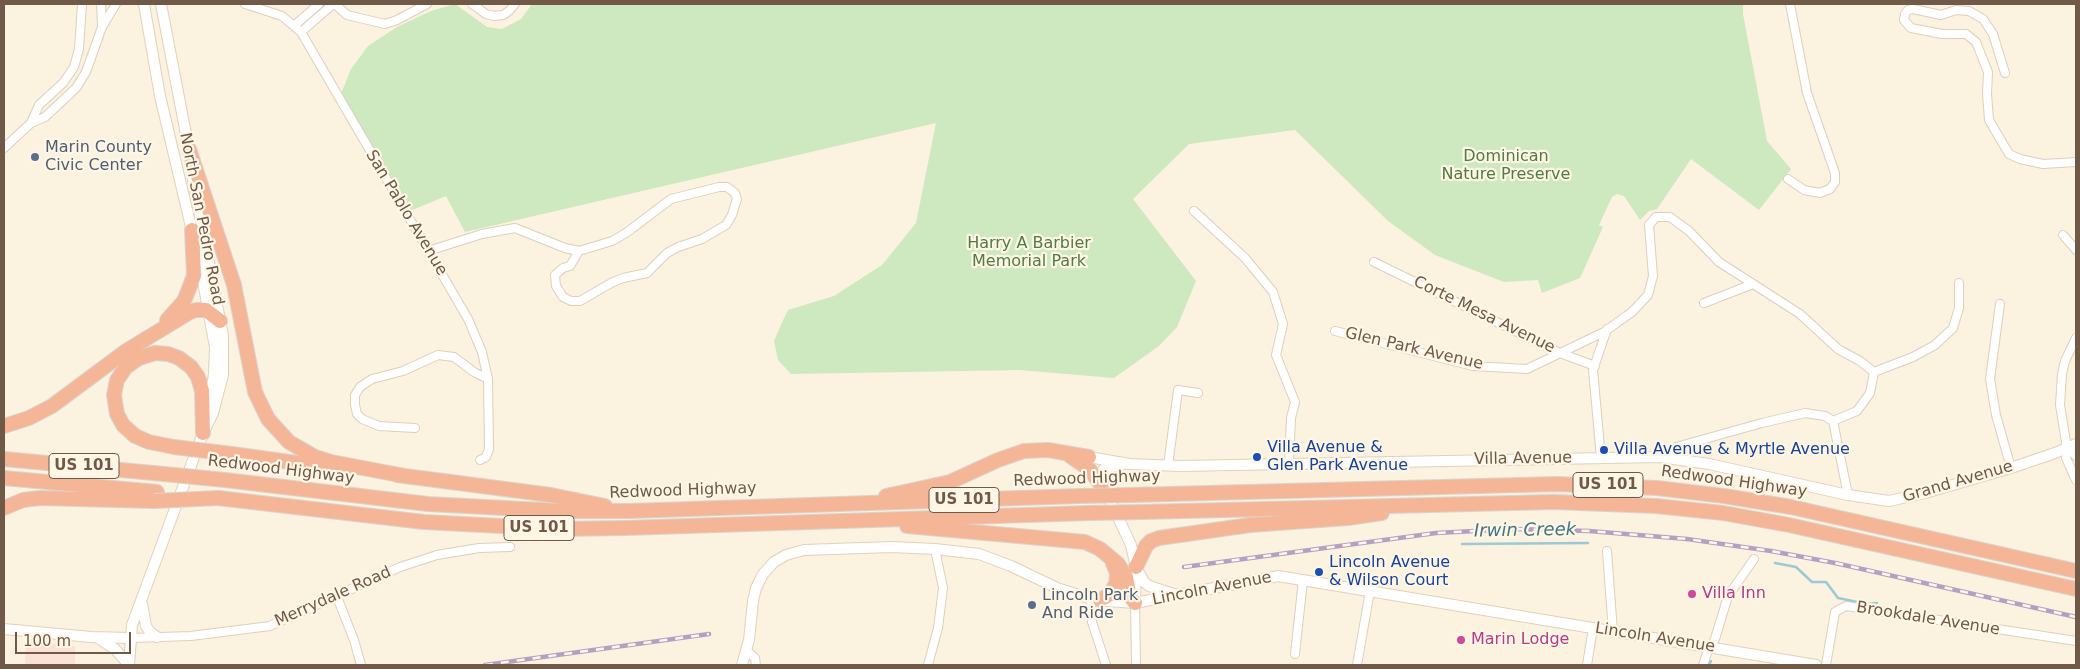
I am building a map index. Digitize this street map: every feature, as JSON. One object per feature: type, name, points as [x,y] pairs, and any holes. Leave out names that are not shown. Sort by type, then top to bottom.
[{"type":"highway","points":[[189,149],[234,285],[255,392],[268,419],[289,442],[315,457],[331,462],[405,476]]},
{"type":"highway","points":[[4,426],[28,418],[52,406],[166,321],[186,297],[195,270],[192,230]]},
{"type":"highway","points":[[126,351],[192,311],[202,310],[215,316]]},
{"type":"highway","points":[[204,433],[202,391],[200,381],[191,367],[179,358],[168,354],[151,354],[139,358],[126,367],[118,380],[114,399],[117,414],[126,428],[135,436],[148,442],[174,447],[567,498],[630,511]]},
{"type":"highway","points":[[848,504],[950,482],[998,460],[1024,451],[1061,451],[1089,457]]},
{"type":"highway","points":[[1061,451],[1089,469],[1102,486]]},
{"type":"highway","name":"Redwood Highway","points":[[4,458],[225,480],[394,501],[529,510],[630,511],[1079,496],[1557,484],[1657,488],[1791,507],[2076,571]]},
{"type":"highway","name":"US 101","points":[[4,478],[156,496]]},
{"type":"highway","points":[[4,508],[23,500],[40,498],[156,496]]},
{"type":"highway","name":"Redwood Highway","points":[[156,496],[218,498],[416,521],[525,528],[617,529],[1089,513],[1588,502],[1656,506],[1723,514],[1789,525],[2076,589]]},
{"type":"highway","points":[[1136,567],[1151,540],[1163,537],[1258,525],[1348,518],[1436,504]]},
{"type":"highway","points":[[861,521],[932,529],[1074,540],[1095,546],[1110,556],[1124,573],[1130,597],[1135,604]]},
{"type":"highway","points":[[1096,599],[1112,592],[1117,581],[1116,570],[1110,556]]},
{"type":"main road","name":"North San Pedro Road","points":[[144,4],[160,96],[215,316]]},
{"type":"main road","name":"North San Pedro Road","points":[[129,665],[132,625],[204,433],[215,365],[215,316],[189,149],[161,4]]},
{"type":"main road","name":"Grand Avenue","points":[[1660,457],[1709,464],[1848,495],[1889,501],[1925,493],[2011,468],[2072,446]]},
{"type":"main road","name":"Villa Avenue","points":[[1089,457],[1129,464],[1168,466],[1660,457]]},
{"type":"main road","name":"Villa Avenue","points":[[1102,486],[1100,476],[1104,469],[1129,464]]},
{"type":"main road","points":[[1102,486],[1128,535],[1136,567],[1142,579],[1149,586],[1180,596]]},
{"type":"main road","name":"Lincoln Avenue","points":[[742,665],[747,652],[751,627],[752,601],[759,581],[769,567],[786,555],[809,550],[891,547],[979,554],[1011,566],[1057,588],[1096,599],[1135,604],[1278,576],[1816,665]]},
{"type":"main road","points":[[1135,604],[1136,567]]},
{"type":"main road","points":[[142,598],[145,624],[148,631],[157,637]]},
{"type":"main road","name":"Merrydale Road","points":[[4,628],[97,638],[130,638]]},
{"type":"main road","points":[[97,638],[115,650],[129,665]]},
{"type":"street","points":[[31,123],[38,105],[66,80],[76,63],[82,4]]},
{"type":"street","points":[[101,4],[102,27]]},
{"type":"street","points":[[4,148],[31,123],[44,117],[76,88],[86,72],[102,27],[116,4]]},
{"type":"street","name":"San Pablo Avenue","points":[[245,4],[274,12],[295,25],[301,32],[473,329],[485,362],[488,379],[489,449],[486,458],[480,460]]},
{"type":"street","points":[[295,25],[319,4]]},
{"type":"street","points":[[301,32],[334,4],[347,15],[385,24],[397,20],[427,4]]},
{"type":"street","points":[[472,4],[486,14],[494,16],[502,15],[515,4]]},
{"type":"street","points":[[1788,179],[1804,190],[1820,193],[1830,189],[1835,182],[1835,173],[1807,92],[1790,4]]},
{"type":"street","points":[[2005,73],[1993,34],[1983,19],[1969,11],[1956,10],[1941,14],[1913,9],[1908,10],[1905,14],[1904,20],[1911,28],[1942,34],[1966,34],[1976,42],[1988,72],[1989,120],[2009,154],[2020,159],[2043,164],[2076,162]]},
{"type":"street","points":[[428,252],[482,234],[515,228],[565,248],[579,251],[612,241],[626,233],[671,199],[719,187],[727,187],[735,193],[736,206],[732,215],[726,225],[714,233],[667,253],[647,273],[611,282],[580,301],[571,301],[563,297],[556,286],[555,275],[563,268],[570,266],[579,251]]},
{"type":"street","points":[[1194,212],[1245,258],[1273,292],[1283,324],[1276,355],[1295,402],[1291,418],[1289,463]]},
{"type":"street","name":"Glen Park Avenue","points":[[1335,331],[1473,366],[1528,369],[1607,330],[1632,312],[1648,295],[1653,276],[1649,225],[1656,216],[1670,217],[1689,230],[1719,262],[1800,314],[1838,349],[1874,372]]},
{"type":"street","points":[[2063,235],[2076,250]]},
{"type":"street","name":"Corte Mesa Avenue","points":[[1374,262],[1560,353],[1595,366]]},
{"type":"street","points":[[1848,495],[1832,421],[1857,411],[1870,393],[1874,372],[1913,357],[1935,345],[1953,328],[1959,308],[1959,283]]},
{"type":"street","points":[[1704,303],[1753,284]]},
{"type":"street","points":[[2000,304],[1990,379],[1996,415],[2011,468]]},
{"type":"street","points":[[1601,458],[1593,370],[1607,330]]},
{"type":"street","points":[[2076,338],[2065,361],[2060,389],[2060,405],[2076,456]]},
{"type":"street","points":[[415,428],[379,426],[362,419],[357,414],[355,405],[355,395],[360,387],[372,379],[403,371],[438,355],[454,357],[474,372],[488,379]]},
{"type":"street","points":[[1168,466],[1178,390],[1198,393]]},
{"type":"street","name":"Villa Avenue","points":[[1660,457],[1676,447],[1805,413],[1825,416],[1832,421]]},
{"type":"street","points":[[2072,446],[2066,458],[2076,480]]},
{"type":"street","name":"Merrydale Road","points":[[130,638],[191,636],[270,626],[400,567],[437,555],[479,548],[510,547]]},
{"type":"street","points":[[928,665],[938,628],[943,588],[935,549]]},
{"type":"street","points":[[1607,551],[1614,632]]},
{"type":"street","points":[[1703,665],[1715,639],[1728,596],[1754,559]]},
{"type":"street","points":[[1295,654],[1303,580]]},
{"type":"street","points":[[1357,665],[1370,591]]},
{"type":"street","points":[[337,597],[354,640],[361,665]]},
{"type":"street","points":[[1096,599],[1092,622],[1106,665]]},
{"type":"street","points":[[1135,604],[1136,665]]},
{"type":"street","name":"Brookdale Avenue","points":[[1826,665],[1835,612],[1846,606],[2076,641]]},
{"type":"street","points":[[1587,665],[1593,628]]},
{"type":"street","points":[[747,652],[754,658],[756,665]]},
{"type":"shaded area","points":[[26,641],[75,646],[75,665],[25,665]]},
{"type":"green space","name":"Harry A Barbier Memorial Park","points":[[455,4],[487,27],[502,29],[521,19],[532,4],[1743,4],[1743,14],[1767,141],[1791,169],[1759,210],[1691,159],[1657,209],[1649,211],[1640,220],[1624,196],[1617,194],[1612,197],[1599,225],[1603,227],[1580,278],[1542,293],[1538,280],[1504,282],[1435,255],[1388,221],[1295,130],[1189,144],[1133,199],[1196,281],[1177,327],[1159,346],[1114,378],[1019,370],[791,374],[778,360],[774,341],[788,310],[834,296],[882,265],[916,223],[936,123],[465,232],[446,196],[405,213],[339,99],[351,69],[368,46],[397,27],[431,11]]},
{"type":"waterway","name":"Irwin Creek","points":[[1462,544],[1588,543]]},
{"type":"waterway","name":"Irwin Creek","points":[[1775,563],[1796,567],[1812,582],[1826,582],[1838,598],[1867,604],[1877,603]]},
{"type":"waterway","points":[[1709,665],[1711,661]]},
{"type":"railway","points":[[1184,567],[1436,533],[1514,529],[1589,531],[1687,539],[1771,551],[1835,563],[2076,617]]},
{"type":"railway","points":[[485,665],[709,634]]},
{"type":"place","name":"Marin County Civic Center","points":[[35,157]]},
{"type":"place","name":"Villa Avenue & Myrtle Avenue","points":[[1604,450]]},
{"type":"place","name":"Villa Avenue & Glen Park Avenue","points":[[1257,457]]},
{"type":"place","name":"Lincoln Avenue & Wilson Court","points":[[1319,572]]},
{"type":"place","name":"Villa Inn","points":[[1692,594]]},
{"type":"place","name":"Lincoln Park And Ride","points":[[1032,605]]},
{"type":"place","name":"Marin Lodge","points":[[1461,640]]},
{"type":"park label","name":"Dominican Nature Preserve","points":[[1506,166]]}]
